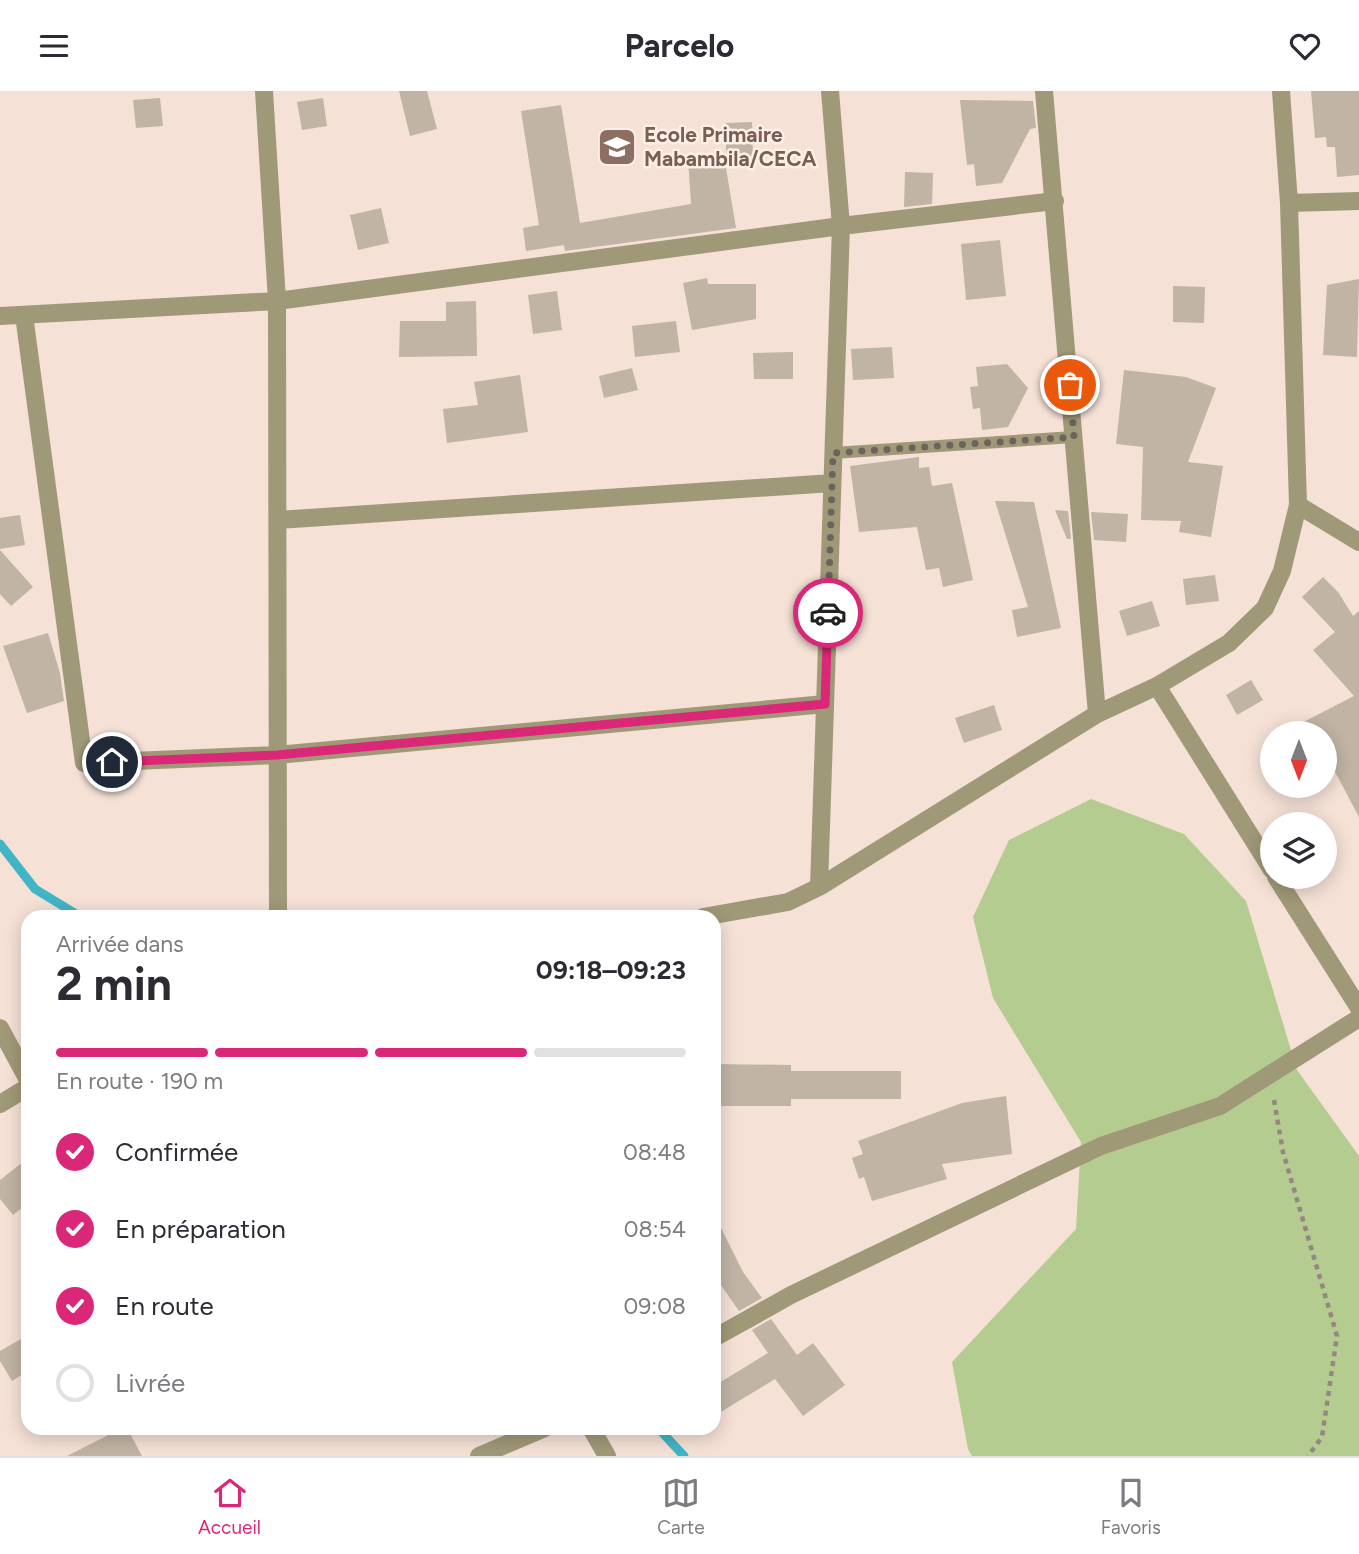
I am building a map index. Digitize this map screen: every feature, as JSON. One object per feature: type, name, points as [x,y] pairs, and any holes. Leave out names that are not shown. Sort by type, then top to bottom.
[{"type":"street","points":[[264,91],[277,301],[278,910]]},
{"type":"street","points":[[819,887],[841,226],[830,91]]},
{"type":"street","points":[[1044,91],[1097,714]]},
{"type":"street","points":[[721,914],[789,902],[819,887],[1097,714],[1157,687],[1229,643],[1265,608],[1282,571],[1298,505],[1289,203],[1281,91]]},
{"type":"street","points":[[0,316],[277,301],[841,226],[1055,201]]},
{"type":"street","points":[[1289,203],[1359,201]]},
{"type":"street","points":[[24,314],[84,763],[277,755],[825,704]]},
{"type":"street","points":[[278,520],[832,483]]},
{"type":"street","points":[[1298,505],[1359,542]]},
{"type":"street","points":[[1157,687],[1260,851]]},
{"type":"street","points":[[1284,889],[1359,1008]]},
{"type":"street","points":[[721,1334],[791,1295],[1101,1146],[1220,1106],[1359,1019]]},
{"type":"street","points":[[0,1028],[21,1067]]},
{"type":"street","points":[[0,1104],[21,1091]]},
{"type":"street","points":[[479,1456],[528,1435]]},
{"type":"street","points":[[595,1435],[607,1456]]},
{"type":"lane","points":[[833,453],[1074,437]]},
{"type":"path","points":[[1269,1075],[1283,1152],[1337,1336],[1322,1437],[1308,1456]]},
{"type":"green space","points":[[1091,799],[1184,834],[1246,901],[1297,1070],[1359,1156],[1359,1456],[972,1456],[968,1449],[952,1362],[1076,1229],[1081,1142],[993,998],[973,917],[1009,840]]},
{"type":"building","points":[[399,91],[427,91],[437,129],[410,136]]},
{"type":"building","points":[[1311,91],[1359,91],[1359,175],[1337,177],[1335,147],[1327,147],[1326,137],[1315,138]]},
{"type":"building","points":[[160,98],[163,126],[136,128],[133,100]]},
{"type":"building","points":[[323,98],[327,126],[302,130],[297,102]]},
{"type":"building","points":[[960,100],[1033,101],[1036,128],[1030,129],[1002,183],[976,186],[974,164],[967,165]]},
{"type":"building","points":[[561,105],[580,223],[691,204],[688,158],[724,156],[736,228],[565,251],[564,245],[526,251],[523,228],[539,225],[521,111]]},
{"type":"building","points":[[752,122],[753,157],[726,157],[726,123]]},
{"type":"building","points":[[905,172],[933,173],[932,204],[904,207]]},
{"type":"building","points":[[381,208],[389,243],[358,250],[350,215]]},
{"type":"building","points":[[1000,240],[1006,296],[966,300],[961,244]]},
{"type":"building","points":[[707,278],[708,284],[756,284],[756,319],[692,330],[683,283]]},
{"type":"building","points":[[1359,279],[1357,357],[1323,355],[1327,285]]},
{"type":"building","points":[[1173,286],[1205,287],[1204,323],[1173,322]]},
{"type":"building","points":[[557,291],[562,330],[533,334],[528,295]]},
{"type":"building","points":[[476,301],[477,356],[399,357],[400,321],[446,321],[446,302]]},
{"type":"building","points":[[676,321],[680,352],[635,357],[632,326]]},
{"type":"building","points":[[892,347],[894,378],[853,380],[851,349]]},
{"type":"building","points":[[793,352],[793,379],[754,379],[753,353]]},
{"type":"building","points":[[1007,364],[1028,388],[1008,427],[982,430],[980,408],[973,409],[970,387],[978,386],[976,367]]},
{"type":"building","points":[[632,368],[638,390],[604,398],[599,376]]},
{"type":"building","points":[[1124,370],[1186,377],[1216,388],[1188,462],[1223,466],[1211,537],[1179,532],[1181,521],[1141,520],[1143,447],[1116,444]]},
{"type":"building","points":[[520,375],[528,432],[447,443],[443,409],[478,405],[474,382]]},
{"type":"building","points":[[919,457],[919,468],[929,467],[932,486],[952,483],[973,580],[943,587],[939,568],[926,570],[917,527],[859,532],[850,466]]},
{"type":"building","points":[[995,501],[1034,502],[1061,628],[1017,637],[1012,610],[1028,607]]},
{"type":"building","points":[[1055,510],[1068,511],[1071,539],[1067,539]]},
{"type":"building","points":[[1091,512],[1128,514],[1126,542],[1094,540]]},
{"type":"building","points":[[20,515],[25,545],[0,549],[0,518]]},
{"type":"building","points":[[0,550],[33,587],[11,606],[0,594]]},
{"type":"building","points":[[1215,575],[1219,601],[1186,605],[1183,579]]},
{"type":"building","points":[[1323,577],[1338,592],[1353,616],[1359,611],[1359,817],[1337,776],[1337,721],[1305,721],[1354,696],[1313,650],[1335,632],[1302,597]]},
{"type":"building","points":[[1152,601],[1160,626],[1127,636],[1119,611]]},
{"type":"building","points":[[48,633],[60,673],[64,701],[27,713],[3,646]]},
{"type":"building","points":[[1251,680],[1263,700],[1237,715],[1226,695]]},
{"type":"building","points":[[994,705],[1002,730],[964,743],[955,718]]},
{"type":"building","points":[[721,1064],[791,1065],[791,1071],[901,1071],[901,1099],[791,1099],[791,1106],[721,1106]]},
{"type":"building","points":[[1006,1096],[1012,1154],[942,1164],[947,1179],[872,1201],[864,1177],[859,1179],[852,1158],[863,1154],[858,1141],[962,1103]]},
{"type":"building","points":[[21,1164],[21,1209],[13,1215],[0,1199],[0,1180]]},
{"type":"building","points":[[721,1228],[743,1272],[762,1298],[739,1311],[721,1285]]},
{"type":"building","points":[[771,1319],[797,1355],[813,1343],[845,1385],[803,1416],[775,1379],[721,1412],[721,1382],[768,1353],[752,1330]]},
{"type":"building","points":[[21,1339],[21,1375],[12,1381],[0,1361],[0,1351]]},
{"type":"building","points":[[108,1435],[131,1435],[142,1456],[67,1456]]},
{"type":"waterway","points":[[0,844],[35,889],[70,910]]},
{"type":"waterway","points":[[664,1435],[684,1456]]},
{"type":"way so far","points":[[828,613],[833,453],[1074,437],[1070,385]]},
{"type":"place","name":"Ecole Primaire Mabambila/CECA","points":[[617,147]]},
{"type":"route","points":[[112,762],[277,755],[825,704],[828,613]]}]
